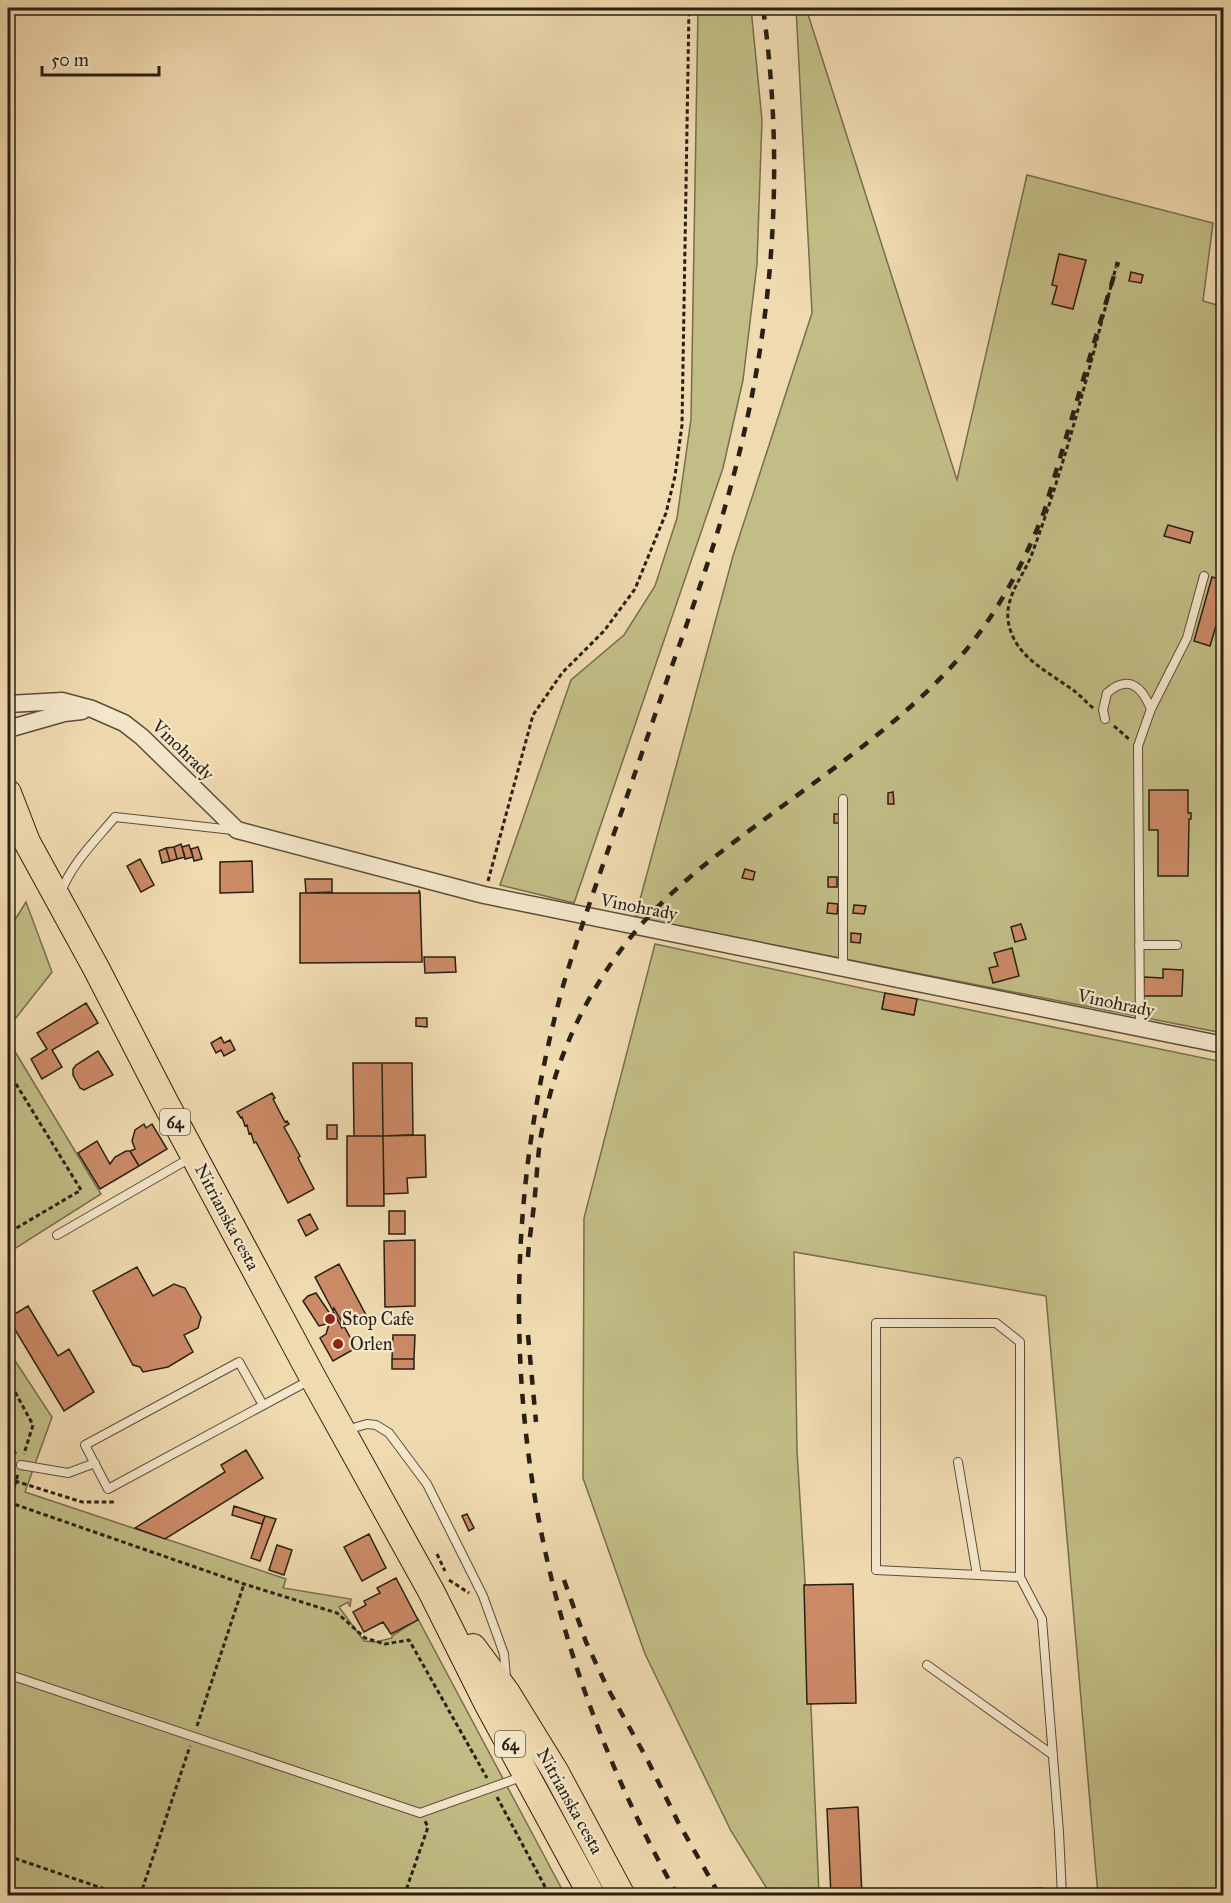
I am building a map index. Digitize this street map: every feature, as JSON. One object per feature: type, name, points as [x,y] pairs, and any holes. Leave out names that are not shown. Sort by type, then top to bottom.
[{"type":"main road","name":"Nitrianska cesta","points":[[8,793],[27,842],[313,1378],[431,1591],[526,1776],[592,1896]]},
{"type":"main road","name":"Nitrianska cesta","points":[[8,817],[27,842]]},
{"type":"main road","name":"Nitrianska cesta","points":[[431,1591],[507,1693],[555,1771],[622,1896]]},
{"type":"street","name":"Vinohrady","points":[[8,704],[62,701],[124,723],[142,737],[237,830],[484,895],[1224,1045]]},
{"type":"street","name":"Vinohrady","points":[[8,729],[64,713],[92,710]]},
{"type":"lane","points":[[1140,1028],[1138,746],[1151,709],[1187,638],[1204,576]]},
{"type":"lane","points":[[1105,720],[1103,710],[1107,693],[1120,684],[1136,686],[1142,690],[1151,709]]},
{"type":"lane","points":[[843,799],[843,967]]},
{"type":"lane","points":[[58,899],[66,878],[82,855],[115,817],[237,830]]},
{"type":"lane","points":[[1139,945],[1177,945]]},
{"type":"lane","points":[[57,1235],[194,1156]]},
{"type":"lane","points":[[1020,1577],[876,1570],[876,1323],[996,1323],[1020,1342],[1020,1577],[1042,1619],[1062,1896]]},
{"type":"lane","points":[[263,1405],[239,1362],[85,1445],[108,1488],[263,1405],[313,1378]]},
{"type":"lane","points":[[342,1431],[367,1424],[376,1425],[388,1433],[427,1484],[486,1604],[504,1654],[507,1693]]},
{"type":"lane","points":[[958,1462],[977,1575]]},
{"type":"lane","points":[[21,1465],[68,1473],[95,1463]]},
{"type":"lane","points":[[927,1665],[1053,1755]]},
{"type":"lane","points":[[13,1676],[420,1812],[526,1776]]},
{"type":"path","points":[[484,895],[533,715],[562,673],[604,631],[635,589],[666,513],[675,476],[682,425],[689,8]]},
{"type":"path","points":[[1116,267],[1082,398],[1032,554],[1011,593],[1008,612],[1013,637],[1029,659],[1074,691],[1138,746]]},
{"type":"path","points":[[8,1071],[81,1190],[8,1233]]},
{"type":"path","points":[[8,1379],[33,1425],[22,1461],[8,1445]]},
{"type":"path","points":[[8,1508],[21,1465]]},
{"type":"path","points":[[15,1481],[82,1502],[114,1502]]},
{"type":"path","points":[[8,1503],[337,1613],[365,1638],[385,1644],[409,1640],[550,1896]]},
{"type":"path","points":[[437,1554],[450,1581],[486,1604]]},
{"type":"path","points":[[404,1896],[429,1827],[420,1812]]},
{"type":"path","points":[[8,1856],[125,1896]]},
{"type":"shaded area","points":[[698,8],[751,8],[762,120],[757,264],[743,380],[723,468],[574,903],[500,885],[571,680],[624,635],[655,586],[677,518],[691,419]]},
{"type":"shaded area","points":[[796,8],[806,8],[957,480],[1027,175],[1213,223],[1203,301],[1224,307],[1223,1033],[635,918],[733,556],[812,313]]},
{"type":"shaded area","points":[[26,902],[52,972],[8,1028],[8,931]]},
{"type":"shaded area","points":[[655,944],[885,993],[882,1009],[913,1015],[917,999],[1223,1062],[1223,1895],[1098,1895],[1046,1296],[794,1252],[797,1451],[807,1613],[819,1895],[771,1895],[731,1831],[645,1654],[583,1478],[584,1218]]},
{"type":"shaded area","points":[[8,1040],[101,1194],[8,1253]]},
{"type":"shaded area","points":[[8,1350],[52,1417],[25,1492],[286,1579],[283,1588],[351,1599],[350,1607],[348,1602],[339,1607],[364,1641],[376,1642],[392,1638],[418,1619],[565,1895],[8,1895]]},
{"type":"building","points":[[1059,254],[1086,260],[1073,309],[1052,304],[1057,286],[1052,285]]},
{"type":"building","points":[[1131,272],[1143,275],[1141,283],[1129,281]]},
{"type":"building","points":[[1168,525],[1193,532],[1190,543],[1164,536]]},
{"type":"building","points":[[1212,577],[1223,580],[1217,600],[1223,602],[1210,646],[1194,641]]},
{"type":"building","points":[[1149,790],[1188,790],[1188,813],[1191,813],[1191,819],[1189,819],[1188,876],[1158,876],[1158,830],[1149,830]]},
{"type":"building","points":[[893,792],[894,804],[888,804],[888,793]]},
{"type":"building","points":[[834,814],[839,814],[839,823],[834,823]]},
{"type":"building","points":[[181,844],[185,857],[177,859],[174,847]]},
{"type":"building","points":[[189,845],[193,857],[185,859],[182,847]]},
{"type":"building","points":[[174,847],[177,859],[170,861],[166,848]]},
{"type":"building","points":[[198,847],[202,859],[194,861],[191,849]]},
{"type":"building","points":[[166,848],[170,861],[162,863],[159,851]]},
{"type":"building","points":[[140,859],[154,885],[141,892],[127,866]]},
{"type":"building","points":[[252,861],[253,892],[220,893],[220,862]]},
{"type":"building","points":[[745,869],[755,872],[753,880],[742,878]]},
{"type":"building","points":[[828,877],[837,877],[837,887],[828,887]]},
{"type":"building","points":[[305,879],[332,879],[332,892],[306,893]]},
{"type":"building","points":[[419,890],[422,962],[300,963],[300,893],[419,893]]},
{"type":"building","points":[[828,903],[838,904],[837,914],[827,913]]},
{"type":"building","points":[[854,905],[866,906],[864,914],[853,913]]},
{"type":"building","points":[[1021,924],[1026,939],[1015,942],[1011,927]]},
{"type":"building","points":[[851,933],[861,934],[860,943],[851,942]]},
{"type":"building","points":[[1012,948],[1019,976],[993,983],[989,968],[998,966],[994,953]]},
{"type":"building","points":[[424,957],[455,957],[456,972],[425,973]]},
{"type":"building","points":[[1163,969],[1183,970],[1182,996],[1143,996],[1144,977],[1163,978]]},
{"type":"building","points":[[885,993],[917,999],[914,1015],[882,1009]]},
{"type":"building","points":[[86,1003],[98,1023],[52,1050],[62,1067],[42,1079],[31,1059],[47,1049],[37,1033]]},
{"type":"building","points":[[416,1018],[427,1018],[427,1027],[416,1026]]},
{"type":"building","points":[[221,1037],[224,1043],[230,1040],[235,1050],[224,1056],[221,1050],[216,1053],[211,1043]]},
{"type":"building","points":[[98,1051],[113,1075],[84,1090],[80,1088],[73,1075],[73,1069]]},
{"type":"building","points":[[353,1063],[382,1063],[383,1136],[354,1136]]},
{"type":"building","points":[[382,1063],[412,1063],[413,1135],[383,1136]]},
{"type":"building","points":[[272,1093],[285,1122],[289,1124],[284,1127],[314,1189],[288,1203],[256,1142],[254,1143],[251,1133],[249,1134],[247,1125],[245,1126],[242,1117],[237,1112]]},
{"type":"building","points":[[144,1124],[146,1128],[152,1124],[167,1149],[139,1166],[130,1151],[135,1149],[132,1141],[135,1130]]},
{"type":"building","points":[[327,1125],[337,1125],[337,1139],[327,1139]]},
{"type":"building","points":[[425,1135],[426,1177],[407,1178],[408,1193],[384,1194],[383,1136]]},
{"type":"building","points":[[347,1136],[383,1136],[384,1206],[347,1206]]},
{"type":"building","points":[[97,1141],[110,1164],[115,1157],[130,1151],[139,1166],[100,1189],[78,1153]]},
{"type":"building","points":[[389,1211],[405,1211],[405,1234],[389,1234]]},
{"type":"building","points":[[310,1214],[318,1229],[306,1236],[298,1220]]},
{"type":"building","points":[[415,1240],[415,1306],[385,1307],[384,1241]]},
{"type":"building","points":[[339,1264],[366,1315],[342,1328],[315,1277]]},
{"type":"building","points":[[137,1267],[153,1296],[174,1284],[185,1288],[201,1317],[198,1328],[184,1335],[193,1352],[168,1367],[143,1372],[140,1367],[133,1365],[93,1291]]},
{"type":"building","points":[[316,1293],[333,1318],[319,1326],[303,1301]]},
{"type":"building","points":[[28,1306],[58,1356],[69,1349],[94,1392],[64,1411],[8,1318]]},
{"type":"building","points":[[334,1308],[356,1348],[333,1361],[320,1338],[326,1334]]},
{"type":"building","points":[[393,1335],[415,1335],[414,1359],[392,1359]]},
{"type":"building","points":[[392,1359],[414,1359],[414,1369],[392,1369]]},
{"type":"building","points":[[246,1450],[263,1478],[165,1539],[135,1528],[225,1472],[221,1465]]},
{"type":"building","points":[[234,1506],[265,1516],[262,1524],[232,1515]]},
{"type":"building","points":[[467,1514],[474,1528],[469,1531],[462,1516]]},
{"type":"building","points":[[265,1516],[276,1519],[260,1561],[251,1558]]},
{"type":"building","points":[[369,1534],[386,1568],[362,1581],[344,1547]]},
{"type":"building","points":[[277,1545],[292,1550],[284,1575],[269,1570]]},
{"type":"building","points":[[396,1578],[418,1620],[391,1634],[383,1622],[364,1632],[353,1612],[366,1605],[364,1601],[380,1593],[377,1588]]},
{"type":"building","points":[[853,1584],[856,1703],[807,1704],[804,1585]]},
{"type":"building","points":[[858,1807],[862,1896],[831,1896],[827,1809]]},
{"type":"building","points":[[1042,1888],[1042,1896],[956,1896],[955,1892]]},
{"type":"railway","points":[[678,1896],[624,1789],[580,1679],[549,1567],[528,1453],[519,1337],[522,1221],[537,1103],[563,986],[589,904],[711,552],[748,417],[767,301],[772,242],[773,125],[770,67],[763,8]]},
{"type":"railway","points":[[528,1257],[539,1149],[551,1092],[570,1037],[597,985],[630,938],[661,903],[732,844],[888,726],[932,687],[981,631],[1016,574],[1044,512],[1118,262]]},
{"type":"railway","points":[[528,1335],[536,1422]]},
{"type":"railway","points":[[564,1580],[586,1642],[607,1687],[720,1896]]},
{"type":"place","name":"Stop Cafe","points":[[330,1319]]},
{"type":"place","name":"Orlen","points":[[338,1344]]}]
